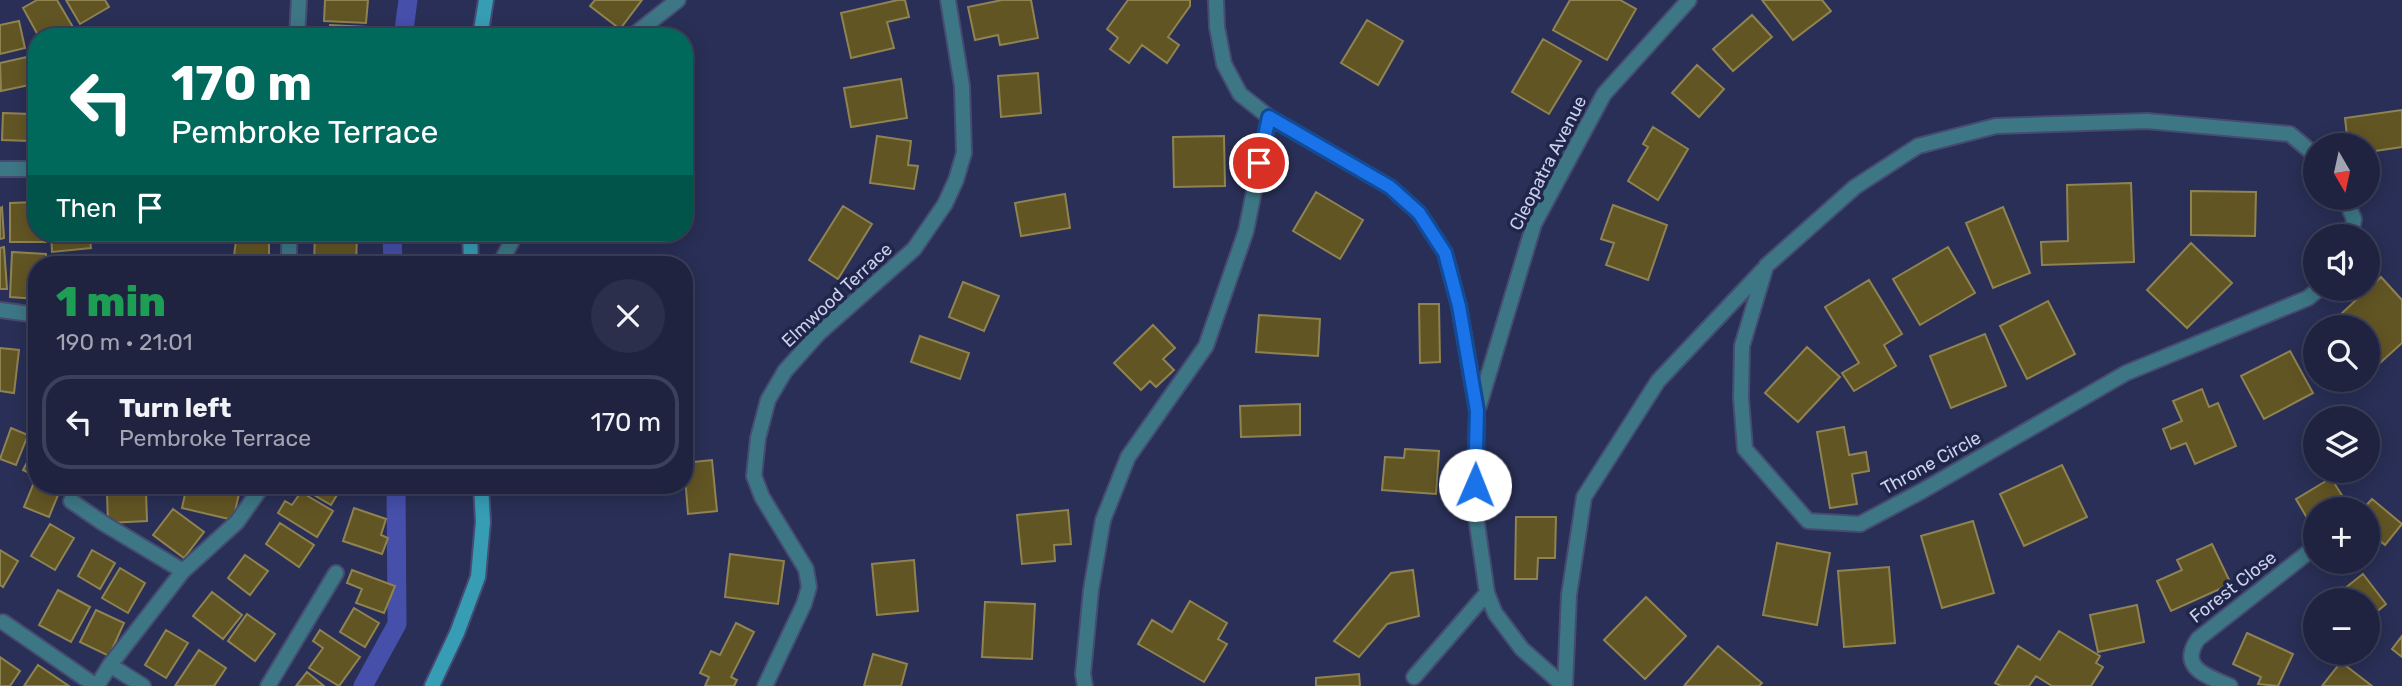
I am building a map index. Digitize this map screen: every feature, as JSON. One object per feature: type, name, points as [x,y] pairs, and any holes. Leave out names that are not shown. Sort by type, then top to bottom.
[{"type":"street","points":[[297,28],[299,0]]},
{"type":"street","points":[[481,28],[486,0]]},
{"type":"street","points":[[642,28],[678,0]]},
{"type":"street","name":"Elmwood Terrace","points":[[765,686],[804,604],[809,587],[806,569],[762,497],[754,475],[758,438],[768,400],[785,371],[819,333],[914,249],[945,204],[956,180],[964,153],[962,86],[948,0]]},
{"type":"street","points":[[1216,0],[1217,27],[1224,64],[1240,94],[1269,117],[1390,187],[1419,213],[1445,253],[1459,306],[1477,411],[1475,510],[1487,593],[1495,613],[1522,649],[1564,686]]},
{"type":"street","name":"Cleopatra Avenue","points":[[1477,411],[1534,224],[1604,94],[1689,0]]},
{"type":"street","points":[[1085,686],[1083,674],[1090,604],[1103,520],[1128,457],[1206,346],[1246,231],[1269,117]]},
{"type":"street","points":[[1564,686],[1569,595],[1584,497],[1658,381],[1766,266],[1855,187],[1918,146],[1996,126],[2147,121],[2290,134],[2303,145]]},
{"type":"street","points":[[0,169],[28,169]]},
{"type":"street","name":"Throne Circle","points":[[1766,266],[1742,346],[1741,398],[1745,449],[1808,521],[1860,524],[2126,373],[2303,300]]},
{"type":"street","points":[[0,310],[28,314]]},
{"type":"street","points":[[3,622],[96,686],[110,664],[183,571],[237,522],[257,494]]},
{"type":"street","points":[[432,686],[457,633],[478,577],[483,522],[481,494]]},
{"type":"street","points":[[71,500],[103,523],[183,571]]},
{"type":"street","name":"Forest Close","points":[[2230,686],[2204,675],[2195,668],[2190,657],[2192,647],[2198,639],[2303,556]]},
{"type":"street","points":[[268,686],[336,573]]},
{"type":"street","points":[[1414,677],[1487,593]]},
{"type":"street","points":[[110,664],[143,686]]},
{"type":"building","points":[[37,0],[57,0],[73,28],[34,28],[23,8]]},
{"type":"building","points":[[66,0],[105,0],[109,7],[80,24]]},
{"type":"building","points":[[325,0],[368,0],[366,23],[324,21]]},
{"type":"building","points":[[595,0],[642,0],[621,28],[590,6]]},
{"type":"building","points":[[905,0],[909,17],[887,22],[894,48],[851,58],[841,13]]},
{"type":"building","points":[[1002,0],[1031,0],[1038,38],[1000,45],[998,35],[975,40],[968,7]]},
{"type":"building","points":[[1128,0],[1190,0],[1190,6],[1168,37],[1179,45],[1167,63],[1142,45],[1129,63],[1110,49],[1118,38],[1107,29]]},
{"type":"building","points":[[1570,0],[1620,0],[1636,9],[1607,60],[1553,30]]},
{"type":"building","points":[[1762,0],[1822,0],[1831,11],[1793,40]]},
{"type":"building","points":[[1752,15],[1772,37],[1733,71],[1713,49]]},
{"type":"building","points":[[1367,20],[1403,41],[1378,85],[1341,63]]},
{"type":"building","points":[[19,21],[25,48],[0,54],[0,25]]},
{"type":"building","points":[[330,25],[367,27],[367,28],[330,28]]},
{"type":"building","points":[[1543,39],[1581,61],[1549,114],[1512,92]]},
{"type":"building","points":[[27,57],[28,85],[1,91],[0,63]]},
{"type":"building","points":[[1697,65],[1724,89],[1699,117],[1672,93]]},
{"type":"building","points":[[1038,73],[1041,113],[1001,117],[998,76]]},
{"type":"building","points":[[901,79],[907,118],[851,127],[844,88]]},
{"type":"building","points":[[2402,110],[2402,147],[2380,150],[2380,133],[2347,133],[2345,118]]},
{"type":"building","points":[[3,113],[28,114],[28,141],[2,140]]},
{"type":"building","points":[[1653,127],[1688,149],[1658,200],[1628,181],[1648,147],[1643,144]]},
{"type":"building","points":[[877,136],[911,141],[908,165],[918,166],[914,189],[870,183]]},
{"type":"building","points":[[1224,136],[1225,186],[1174,187],[1173,137]]},
{"type":"building","points":[[2131,183],[2134,262],[2042,265],[2041,242],[2068,241],[2067,185]]},
{"type":"building","points":[[2191,191],[2256,192],[2255,236],[2191,235]]},
{"type":"building","points":[[1316,192],[1363,220],[1340,259],[1293,231]]},
{"type":"building","points":[[1065,194],[1070,228],[1021,236],[1015,203]]},
{"type":"building","points":[[28,202],[28,242],[10,242],[10,203]]},
{"type":"building","points":[[1613,205],[1667,225],[1648,280],[1606,265],[1614,243],[1601,239]]},
{"type":"building","points":[[843,206],[872,224],[838,279],[809,260]]},
{"type":"building","points":[[2,207],[4,238],[0,239],[0,208]]},
{"type":"building","points":[[2003,207],[2030,273],[1993,288],[1966,223]]},
{"type":"building","points":[[51,242],[90,242],[91,248],[52,252]]},
{"type":"building","points":[[236,242],[269,242],[269,256],[234,256]]},
{"type":"building","points":[[315,242],[357,242],[356,256],[314,256]]},
{"type":"building","points":[[2191,243],[2232,283],[2187,328],[2147,290]]},
{"type":"building","points":[[4,247],[7,289],[0,289],[0,248]]},
{"type":"building","points":[[1948,247],[1975,293],[1920,325],[1893,279]]},
{"type":"building","points":[[12,252],[46,254],[28,256],[28,298],[10,297]]},
{"type":"building","points":[[2380,278],[2402,300],[2402,343],[2380,363],[2380,315],[2340,315],[2355,301],[2380,301]]},
{"type":"building","points":[[1869,280],[1902,334],[1884,345],[1896,366],[1854,391],[1842,373],[1859,363],[1825,307]]},
{"type":"building","points":[[963,282],[999,296],[984,331],[949,317]]},
{"type":"building","points":[[2048,301],[2075,354],[2027,379],[2000,326]]},
{"type":"building","points":[[1419,304],[1439,304],[1440,362],[1420,363]]},
{"type":"building","points":[[1259,315],[1320,319],[1318,356],[1256,352]]},
{"type":"building","points":[[1153,325],[1175,348],[1163,359],[1174,370],[1156,387],[1150,381],[1141,390],[1114,363]]},
{"type":"building","points":[[1985,334],[2006,386],[1951,408],[1930,356]]},
{"type":"building","points":[[920,336],[969,353],[960,379],[911,362]]},
{"type":"building","points":[[1807,347],[1840,377],[1798,422],[1765,393]]},
{"type":"building","points":[[0,348],[19,350],[14,393],[0,391]]},
{"type":"building","points":[[2290,351],[2303,375],[2303,392],[2313,393],[2264,419],[2241,376]]},
{"type":"building","points":[[2202,389],[2209,407],[2218,403],[2236,446],[2195,464],[2186,443],[2171,449],[2163,429],[2182,421],[2173,401]]},
{"type":"building","points":[[1300,404],[1300,435],[1241,437],[1240,406]]},
{"type":"building","points":[[1844,427],[1849,455],[1866,452],[1869,471],[1852,474],[1857,504],[1830,508],[1817,432]]},
{"type":"building","points":[[11,428],[28,435],[16,465],[0,459]]},
{"type":"building","points":[[1405,449],[1439,451],[1436,494],[1382,490],[1385,457],[1404,458]]},
{"type":"building","points":[[712,460],[717,511],[688,514],[686,494],[693,494],[693,462]]},
{"type":"building","points":[[2062,465],[2087,517],[2024,546],[2000,494]]},
{"type":"building","points":[[2323,483],[2334,483],[2343,497],[2303,497],[2303,511],[2296,499]]},
{"type":"building","points":[[29,494],[58,494],[49,517],[24,507]]},
{"type":"building","points":[[107,494],[146,494],[147,521],[108,523]]},
{"type":"building","points":[[185,494],[239,494],[233,520],[182,508]]},
{"type":"building","points":[[300,494],[304,494],[333,511],[317,537],[278,513],[285,501],[292,505]]},
{"type":"building","points":[[312,494],[338,494],[331,505]]},
{"type":"building","points":[[2380,506],[2402,524],[2385,545],[2380,541]]},
{"type":"building","points":[[354,508],[386,519],[381,535],[388,538],[382,554],[343,541]]},
{"type":"building","points":[[173,509],[204,532],[184,558],[153,535]]},
{"type":"building","points":[[1068,510],[1071,544],[1054,545],[1055,561],[1022,564],[1017,515]]},
{"type":"building","points":[[1516,517],[1556,517],[1555,558],[1538,558],[1537,579],[1515,579]]},
{"type":"building","points":[[1973,521],[1994,593],[1942,608],[1921,536]]},
{"type":"building","points":[[280,523],[314,545],[299,567],[266,544]]},
{"type":"building","points":[[50,524],[74,538],[55,570],[31,556]]},
{"type":"building","points":[[1777,543],[1830,553],[1817,625],[1763,615]]},
{"type":"building","points":[[2212,544],[2231,584],[2171,611],[2157,581],[2182,570],[2177,560]]},
{"type":"building","points":[[0,550],[18,561],[3,587],[0,585]]},
{"type":"building","points":[[92,550],[115,563],[100,589],[78,576]]},
{"type":"building","points":[[730,554],[784,561],[778,604],[725,597]]},
{"type":"building","points":[[245,555],[268,571],[250,595],[228,578]]},
{"type":"building","points":[[914,560],[918,611],[877,615],[872,564]]},
{"type":"building","points":[[1889,567],[1895,643],[1844,647],[1838,571]]},
{"type":"building","points":[[120,568],[145,583],[128,613],[102,598]]},
{"type":"building","points":[[352,570],[395,586],[384,613],[356,603],[362,589],[347,583]]},
{"type":"building","points":[[1413,570],[1419,616],[1387,624],[1359,657],[1334,641],[1391,573]]},
{"type":"building","points":[[2363,574],[2374,588],[2345,588]]},
{"type":"building","points":[[58,590],[90,607],[71,642],[39,625]]},
{"type":"building","points":[[212,592],[242,615],[223,639],[193,616]]},
{"type":"building","points":[[2380,596],[2386,604],[2380,609]]},
{"type":"building","points":[[1646,597],[1686,636],[1645,679],[1604,640]]},
{"type":"building","points":[[1190,601],[1227,623],[1218,639],[1227,644],[1204,682],[1138,644],[1152,620],[1172,632]]},
{"type":"building","points":[[985,602],[1035,604],[1032,659],[982,657]]},
{"type":"building","points":[[2137,605],[2144,642],[2098,652],[2090,615]]},
{"type":"building","points":[[354,608],[379,623],[365,647],[340,632]]},
{"type":"building","points":[[96,610],[124,623],[109,656],[80,642]]},
{"type":"building","points":[[247,614],[275,634],[255,661],[228,641]]},
{"type":"building","points":[[736,623],[754,632],[731,677],[737,680],[734,686],[705,686],[709,677],[700,673],[711,651],[720,655]]},
{"type":"building","points":[[166,630],[188,643],[166,678],[145,665]]},
{"type":"building","points":[[320,630],[360,657],[339,686],[309,668],[323,648],[313,641]]},
{"type":"building","points":[[2059,631],[2100,656],[2096,663],[2103,667],[2091,686],[2052,686],[2036,676],[2029,686],[2001,686],[1995,683],[2018,646],[2040,660]]},
{"type":"building","points":[[2247,633],[2293,654],[2278,686],[2258,684],[2261,677],[2233,664]]},
{"type":"building","points":[[2402,636],[2402,657],[2392,649]]},
{"type":"building","points":[[1718,646],[1762,683],[1759,686],[1684,686]]},
{"type":"building","points":[[199,650],[226,668],[214,686],[175,686]]},
{"type":"building","points":[[873,654],[907,664],[901,686],[864,686]]},
{"type":"building","points":[[0,657],[20,671],[10,686],[0,686]]},
{"type":"building","points":[[38,665],[69,686],[24,686]]},
{"type":"building","points":[[2339,665],[2345,665],[2372,686],[2322,686]]},
{"type":"building","points":[[307,672],[324,686],[296,686]]},
{"type":"building","points":[[1359,674],[1360,686],[1316,686],[1316,678]]},
{"type":"waterway","points":[[404,28],[408,0]]},
{"type":"waterway","points":[[392,242],[393,256]]},
{"type":"waterway","points":[[363,686],[397,624],[396,494]]},
{"type":"route","points":[[1259,163],[1269,117],[1390,187],[1419,213],[1445,253],[1459,306],[1477,411],[1475,485]]}]
